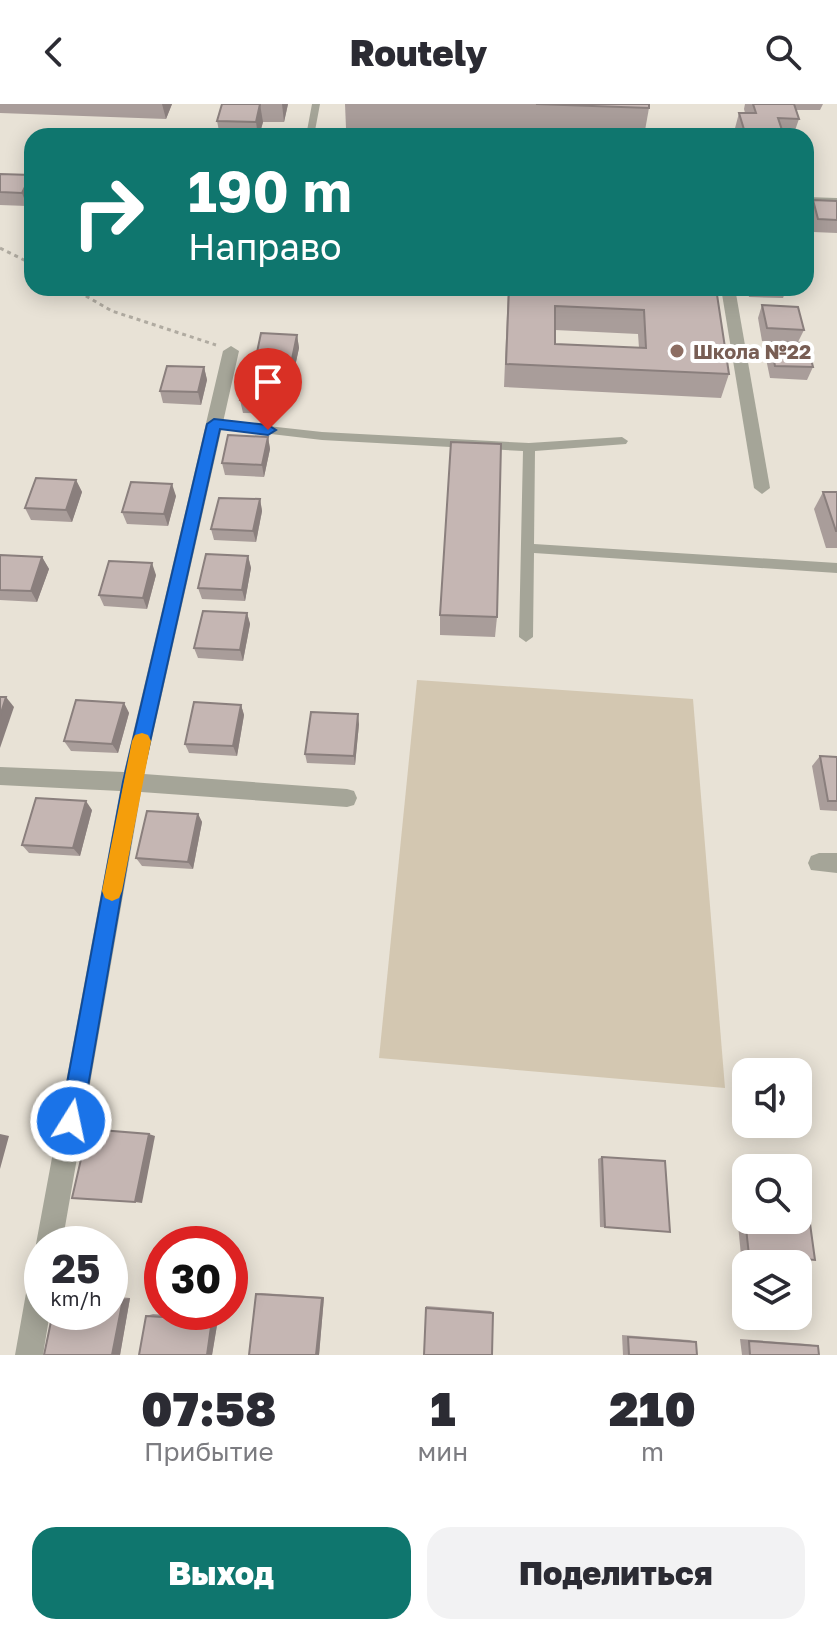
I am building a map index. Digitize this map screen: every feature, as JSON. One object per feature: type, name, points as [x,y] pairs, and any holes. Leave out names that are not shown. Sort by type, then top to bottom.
[{"type":"street","points":[[814,201],[837,202]]},
{"type":"street","points":[[729,296],[762,488]]},
{"type":"street","points":[[52,1226],[132,782],[231,351]]},
{"type":"street","points":[[0,776],[347,798]]},
{"type":"street","points":[[29,1355],[33,1330]]},
{"type":"lane","points":[[312,128],[316,104]]},
{"type":"lane","points":[[214,424],[322,436],[529,447],[622,441]]},
{"type":"lane","points":[[526,637],[529,447]]},
{"type":"lane","points":[[527,548],[837,568]]},
{"type":"path","points":[[0,248],[24,260]]},
{"type":"path","points":[[86,296],[112,311],[231,351]]},
{"type":"shaded area","points":[[417,680],[693,699],[725,1088],[379,1058]]},
{"type":"building","points":[[222,104],[260,104],[256,122],[217,121]]},
{"type":"building","points":[[536,104],[649,104],[649,108]]},
{"type":"building","points":[[753,104],[794,104],[799,119],[778,118],[781,128],[744,128],[739,113],[756,113]]},
{"type":"building","points":[[0,174],[24,175],[22,193],[0,192]]},
{"type":"building","points":[[814,200],[837,201],[837,220],[818,219]]},
{"type":"building","points":[[509,296],[717,296],[729,374],[506,364]],"holes":[[[555,306],[644,310],[646,348],[555,344]]]},
{"type":"building","points":[[762,305],[798,307],[804,330],[767,328]]},
{"type":"building","points":[[261,333],[297,335],[292,359],[256,357]]},
{"type":"building","points":[[770,342],[807,343],[813,367],[775,366]]},
{"type":"building","points":[[167,366],[204,367],[198,392],[160,391]]},
{"type":"building","points":[[246,375],[283,376],[278,402],[240,400]]},
{"type":"building","points":[[228,435],[268,437],[262,465],[222,463]]},
{"type":"building","points":[[451,442],[501,444],[497,617],[440,615]]},
{"type":"building","points":[[36,478],[76,480],[66,510],[25,508]]},
{"type":"building","points":[[131,482],[172,484],[164,514],[122,512]]},
{"type":"building","points":[[823,492],[837,492],[837,531],[836,531]]},
{"type":"building","points":[[219,498],[260,499],[253,531],[211,529]]},
{"type":"building","points":[[206,554],[248,556],[242,590],[198,588]]},
{"type":"building","points":[[0,555],[42,557],[31,591],[0,590]]},
{"type":"building","points":[[109,561],[152,563],[143,598],[99,595]]},
{"type":"building","points":[[203,611],[247,613],[240,650],[194,648]]},
{"type":"building","points":[[0,697],[6,697],[0,716]]},
{"type":"building","points":[[76,700],[124,703],[112,744],[64,741]]},
{"type":"building","points":[[194,702],[241,705],[233,746],[185,744]]},
{"type":"building","points":[[311,712],[358,714],[354,756],[305,754]]},
{"type":"building","points":[[820,756],[837,757],[837,801],[828,801]]},
{"type":"building","points":[[36,798],[86,801],[73,848],[22,845]]},
{"type":"building","points":[[147,811],[198,814],[188,862],[136,858]]},
{"type":"building","points":[[88,1129],[149,1134],[135,1202],[72,1198]]},
{"type":"building","points":[[602,1157],[665,1161],[670,1232],[605,1227]]},
{"type":"building","points":[[747,1234],[811,1234],[815,1260],[812,1260],[812,1250],[748,1250]]},
{"type":"building","points":[[256,1294],[322,1298],[316,1355],[249,1355]]},
{"type":"building","points":[[426,1308],[493,1313],[492,1355],[424,1355]]},
{"type":"building","points":[[144,1327],[144,1330],[211,1330],[207,1355],[139,1355]]},
{"type":"building","points":[[49,1330],[117,1330],[112,1355],[44,1355]]},
{"type":"building","points":[[628,1337],[696,1342],[697,1355],[629,1355]]},
{"type":"building","points":[[749,1341],[818,1346],[819,1355],[750,1355]]},
{"type":"slow traffic","points":[[112,891],[142,741]]},
{"type":"place","name":"Школа №22","points":[[677,351]]},
{"type":"route","points":[[71,1121],[132,782],[214,424],[268,430]]}]
